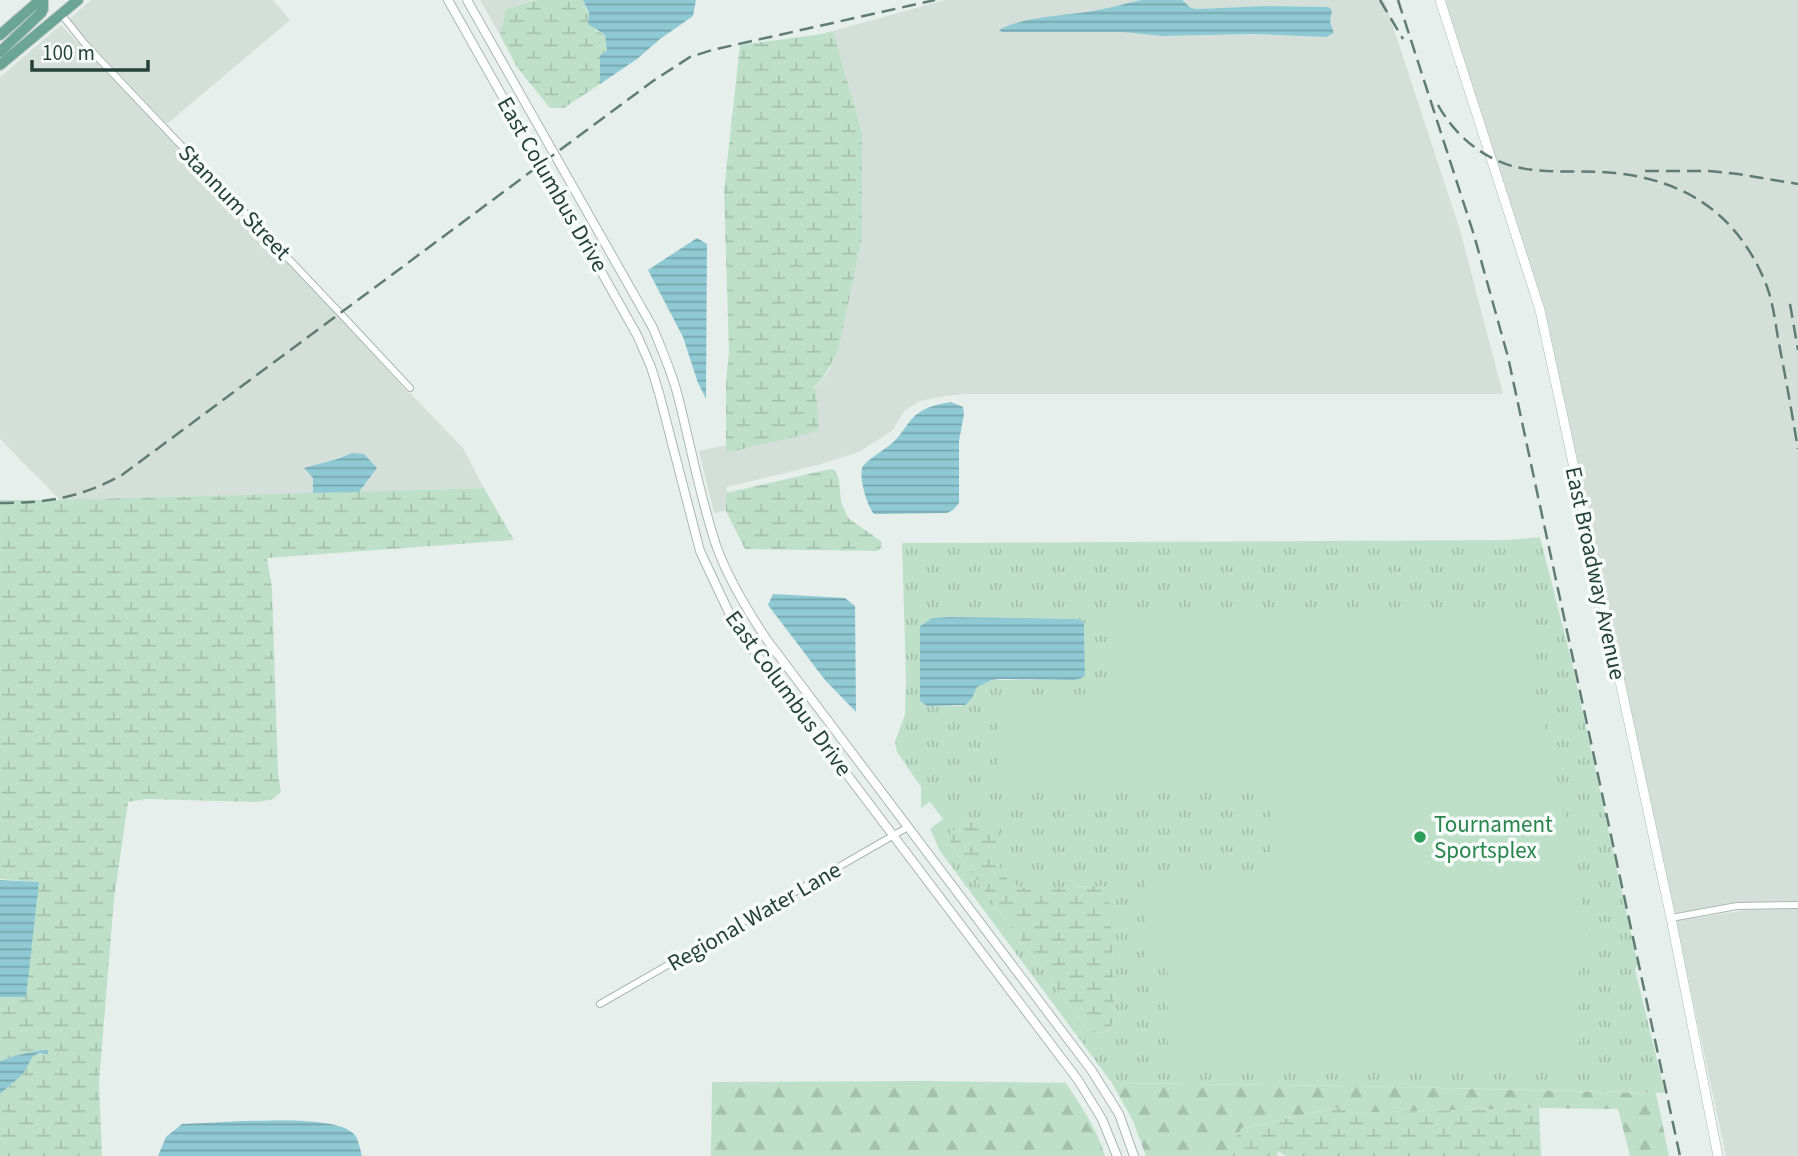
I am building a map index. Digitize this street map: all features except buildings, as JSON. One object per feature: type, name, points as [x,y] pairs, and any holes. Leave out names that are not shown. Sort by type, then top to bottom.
[{"type":"main road","points":[[0,35],[41,0],[41,13],[0,52]]},
{"type":"main road","points":[[61,14],[64,0]]},
{"type":"main road","points":[[0,65],[78,0]]},
{"type":"main road","name":"East Broadway Avenue","points":[[1440,0],[1540,310],[1671,918],[1718,1156]]},
{"type":"street","name":"East Columbus Drive","points":[[448,0],[637,335],[659,393],[700,551],[731,617],[750,646],[1078,1080],[1102,1119],[1116,1156]]},
{"type":"street","name":"East Columbus Drive","points":[[467,0],[653,328],[676,390],[717,547],[748,611],[766,640],[1092,1071],[1119,1114],[1135,1156]]},
{"type":"street","points":[[453,9],[467,0]]},
{"type":"street","name":"Stannum Street","points":[[61,14],[85,44],[410,388]]},
{"type":"street","points":[[683,488],[699,483]]},
{"type":"street","name":"Regional Water Lane","points":[[600,1004],[908,827]]},
{"type":"street","points":[[1671,918],[1737,906],[1798,905]]},
{"type":"shaded area","points":[[91,0],[273,0],[290,20],[167,124],[68,20]]},
{"type":"shaded area","points":[[480,0],[537,0],[506,9],[500,35]]},
{"type":"shaded area","points":[[945,0],[1141,0],[1002,32],[1326,37],[1332,10],[1328,7],[1198,9],[1191,8],[1182,0],[1383,0],[1460,230],[1503,394],[946,396],[920,401],[904,411],[893,430],[859,452],[727,487],[726,511],[714,513],[699,451],[726,445],[727,453],[819,430],[813,389],[829,371],[838,352],[862,238],[862,132],[833,31]]},
{"type":"shaded area","points":[[1445,0],[1798,0],[1798,901],[1736,903],[1674,913],[1544,309]]},
{"type":"shaded area","points":[[61,25],[463,448],[484,488],[359,492],[377,468],[352,453],[305,469],[313,478],[313,493],[60,500],[0,439],[0,77]]},
{"type":"shaded area","points":[[1753,909],[1798,909],[1798,1156],[1726,1156],[1676,921]]},
{"type":"green space","points":[[537,0],[583,0],[595,30],[605,35],[607,51],[600,55],[600,84],[564,108],[550,108],[517,67],[500,35],[506,9]]},
{"type":"green space","points":[[833,31],[862,132],[862,238],[838,352],[825,375],[813,388],[816,391],[819,431],[726,453],[726,381],[729,352],[724,190],[740,45]]},
{"type":"green space","points":[[835,470],[839,479],[841,502],[848,518],[882,542],[881,548],[877,551],[745,549],[726,511],[726,493]]},
{"type":"green space","points":[[484,488],[514,540],[267,558],[272,589],[278,773],[281,792],[273,799],[258,802],[146,799],[128,802],[114,899],[99,1082],[102,1156],[0,1156],[0,1094],[23,1074],[33,1056],[48,1051],[0,1061],[0,997],[26,996],[37,882],[0,879],[0,500]]},
{"type":"green space","points":[[1540,537],[1572,663],[1638,965],[1635,969],[1665,1093],[1112,1083],[940,851],[930,829],[943,819],[930,802],[921,808],[921,787],[897,752],[895,741],[905,715],[906,679],[902,543],[1507,540]],"holes":[[[932,618],[1083,621],[1085,675],[1075,680],[992,680],[977,687],[962,706],[927,706],[920,701],[920,626]],[[984,818],[996,826],[997,855],[1001,871],[1014,884],[1026,889],[1097,886],[1105,887],[1109,891],[1115,1011],[1113,1023],[1105,1032],[1094,1033],[1087,1029],[947,837],[959,827]]]},
{"type":"green space","name":"Tournament Sportsplex","points":[[1525,609],[1531,686],[1543,710],[1551,773],[1561,803],[1592,949],[1579,952],[1579,1070],[1168,1067],[1168,968],[1146,969],[1146,879],[1271,878],[1272,790],[1002,792],[998,789],[998,705],[1002,701],[1115,700],[1116,610]]},
{"type":"green space","points":[[984,818],[996,825],[997,853],[1073,886],[1097,886],[1110,891],[1115,1011],[1113,1023],[1105,1032],[1094,1033],[1087,1029],[947,837],[959,827]]},
{"type":"green space","points":[[712,1082],[1066,1083],[1093,1127],[1105,1156],[711,1156]]},
{"type":"green space","points":[[1112,1083],[1656,1093],[1669,1156],[1630,1156],[1618,1109],[1539,1108],[1350,1113],[1341,1107],[1242,1128],[1234,1141],[1232,1156],[1146,1156],[1133,1121]]},
{"type":"green space","points":[[1341,1107],[1350,1113],[1539,1108],[1541,1156],[1286,1156],[1278,1151],[1277,1156],[1232,1156],[1234,1141],[1242,1128]]},
{"type":"water","points":[[583,0],[696,0],[693,16],[600,84],[600,55],[607,51],[605,35],[588,24],[589,13]]},
{"type":"water","points":[[1141,0],[1182,0],[1191,8],[1198,9],[1328,7],[1332,10],[1330,22],[1334,33],[1326,37],[1255,34],[1161,36],[1122,32],[999,30],[1030,20],[1087,12]]},
{"type":"water","points":[[697,238],[707,244],[706,399],[683,337],[648,270]]},
{"type":"water","points":[[951,402],[963,407],[964,414],[959,441],[959,503],[947,513],[874,514],[863,485],[861,473],[864,465],[895,440],[920,412]]},
{"type":"water","points":[[352,453],[364,454],[377,468],[359,492],[313,493],[313,478],[304,468]]},
{"type":"water","points":[[773,594],[845,598],[855,606],[856,712],[825,680],[768,605]]},
{"type":"water","points":[[932,618],[1083,621],[1085,675],[1075,680],[992,680],[977,687],[965,705],[927,706],[920,701],[920,626]]},
{"type":"water","points":[[0,880],[39,882],[26,997],[0,997]]},
{"type":"water","points":[[48,1050],[48,1054],[33,1056],[23,1074],[0,1094],[0,1061]]},
{"type":"water","points":[[302,1121],[335,1125],[355,1135],[362,1156],[158,1156],[166,1137],[182,1124]]},
{"type":"railway","points":[[0,503],[63,498],[92,489],[122,475],[653,81],[690,57],[935,0]]},
{"type":"railway","points":[[1380,0],[1403,39]]},
{"type":"railway","points":[[1398,0],[1474,235],[1508,357],[1680,1156]]},
{"type":"railway","points":[[1438,105],[1466,141],[1505,164],[1535,170],[1605,172],[1640,177],[1685,192],[1722,218],[1751,254],[1769,293],[1798,449]]},
{"type":"railway","points":[[1645,171],[1709,171],[1798,184]]},
{"type":"railway","points":[[1790,304],[1798,350]]},
{"type":"place","name":"Tournament Sportsplex","points":[[1420,837]]}]
